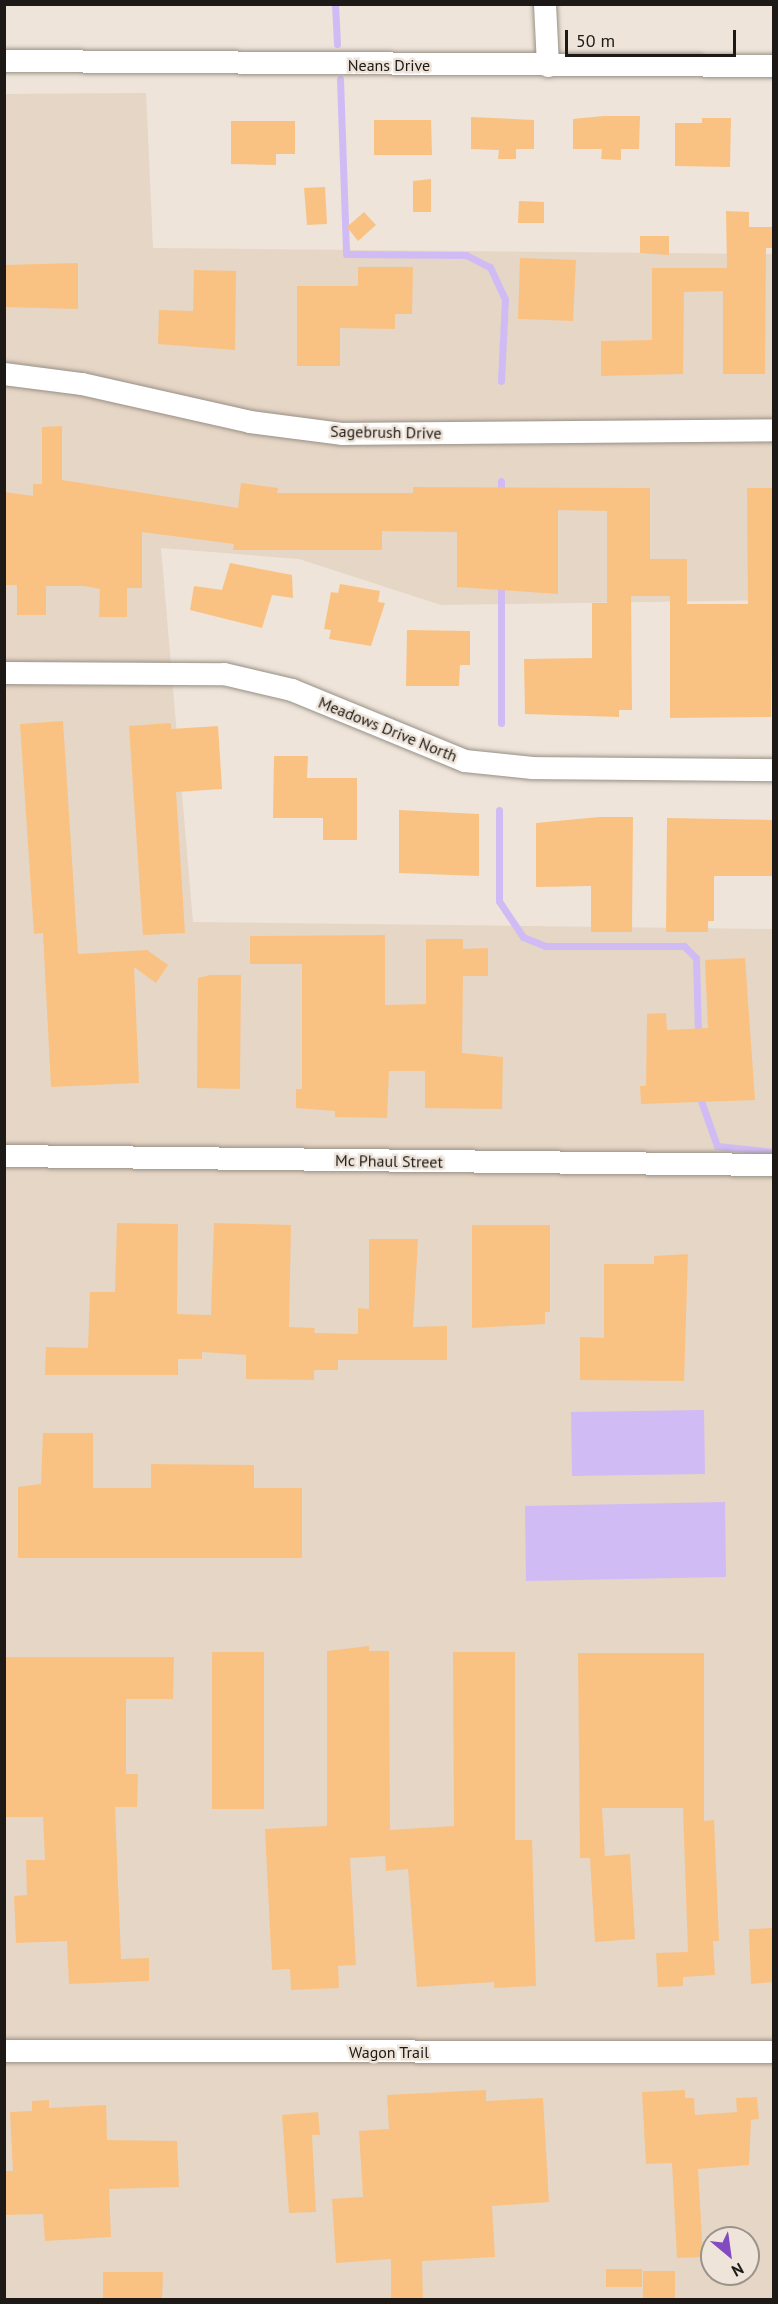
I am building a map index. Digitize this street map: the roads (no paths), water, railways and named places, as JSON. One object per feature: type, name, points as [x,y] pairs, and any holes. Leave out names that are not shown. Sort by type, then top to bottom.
[{"type":"street","points":[[545,4],[548,66]]},
{"type":"street","name":"Neans Drive","points":[[4,61],[774,66]]},
{"type":"street","name":"Sagebrush Drive","points":[[4,374],[82,384],[250,422],[343,434],[774,430]]},
{"type":"street","name":"Meadows Drive North","points":[[4,673],[224,674],[292,690],[465,761],[533,768],[774,770]]},
{"type":"street","name":"Mc Phaul Street","points":[[4,1156],[774,1165]]},
{"type":"street","name":"Wagon Trail","points":[[4,2051],[774,2052]]},
{"type":"waterway","points":[[335,4],[337,44]]},
{"type":"waterway","points":[[340,79],[346,254],[466,255],[490,267],[505,299],[501,381]]},
{"type":"waterway","points":[[501,481],[501,496]]},
{"type":"waterway","points":[[501,582],[501,723]]},
{"type":"waterway","points":[[499,810],[499,901],[523,937],[545,946],[684,946],[696,958],[698,1036]]},
{"type":"waterway","points":[[699,1095],[717,1146],[774,1152]]}]
